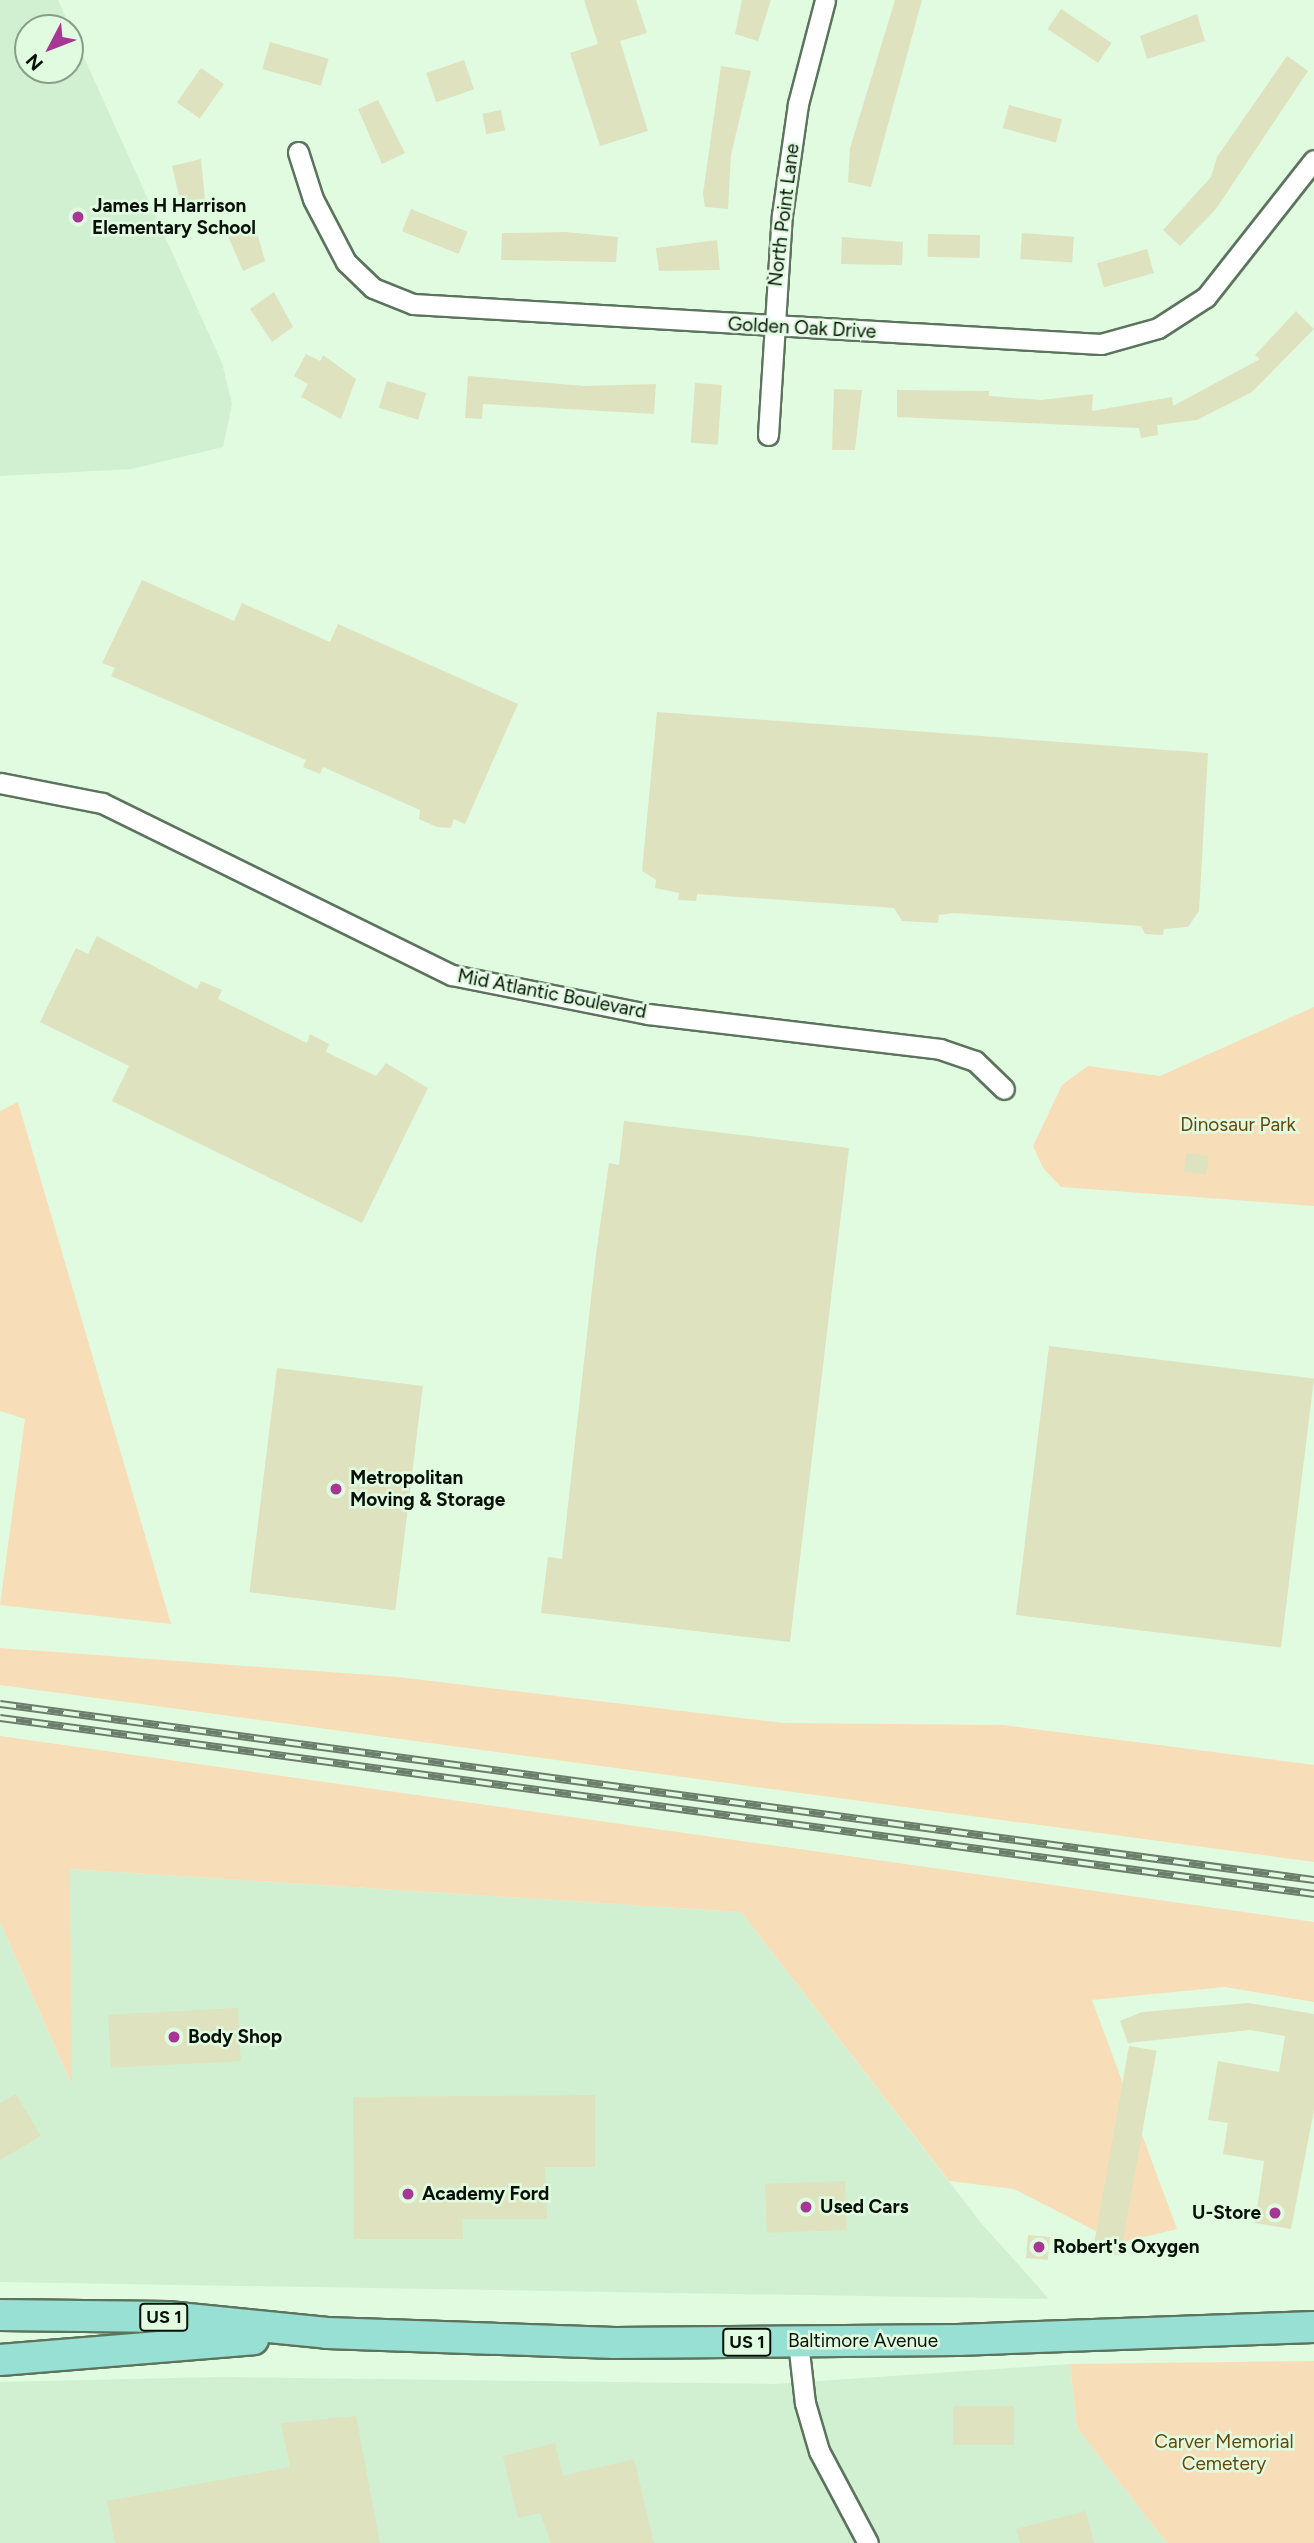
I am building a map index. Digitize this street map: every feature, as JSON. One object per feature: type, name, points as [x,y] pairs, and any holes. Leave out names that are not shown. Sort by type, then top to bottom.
[{"type":"main road","name":"Baltimore Avenue","points":[[0,2315],[168,2317],[327,2333],[798,2342],[1314,2327]]},
{"type":"main road","name":"Baltimore Avenue","points":[[0,2360],[327,2333]]},
{"type":"street","name":"North Point Lane","points":[[768,435],[772,327],[791,148],[825,0]]},
{"type":"street","name":"Golden Oak Drive","points":[[298,152],[336,248],[357,274],[396,300],[772,327],[1074,344],[1131,338],[1206,297],[1314,160]]},
{"type":"street","name":"Mid Atlantic Boulevard","points":[[0,783],[102,803],[452,975],[648,1014],[940,1049],[975,1061],[1004,1088]]},
{"type":"street","points":[[798,2342],[804,2403],[819,2451],[867,2543]]},
{"type":"shaded area","name":"James H Harrison Elementary School","points":[[0,0],[58,0],[64,14],[14,14],[14,84],[84,84],[84,58],[222,363],[232,404],[223,447],[131,469],[0,476]]},
{"type":"shaded area","points":[[70,1869],[741,1912],[981,2223],[1049,2299],[0,2282],[0,1922],[71,2083]]},
{"type":"shaded area","points":[[1070,2364],[1077,2428],[1167,2543],[0,2543],[0,2382],[220,2377],[775,2384]]},
{"type":"green space","name":"Dinosaur Park","points":[[1314,1007],[1314,1206],[1061,1187],[1043,1168],[1033,1146],[1062,1085],[1088,1066],[1160,1076]]},
{"type":"green space","points":[[18,1102],[171,1624],[0,1605],[25,1419],[0,1411],[0,1111]]},
{"type":"green space","points":[[0,1648],[398,1677],[783,1723],[1003,1725],[1314,1765],[1314,1862],[0,1685]]},
{"type":"green space","points":[[0,1736],[1314,1922],[1314,2002],[1225,1987],[1092,2000],[1177,2229],[1119,2243],[1014,2189],[949,2181],[741,1912],[70,1869],[72,2085],[0,1922]]},
{"type":"green space","name":"Carver Memorial Cemetery","points":[[1314,2361],[1314,2543],[1167,2543],[1077,2428],[1070,2364]]},
{"type":"building","points":[[584,0],[636,0],[647,33],[620,41],[648,131],[600,146],[570,53],[598,44]]},
{"type":"building","points":[[742,0],[771,0],[758,41],[735,34]]},
{"type":"building","points":[[895,0],[922,0],[871,187],[848,182],[850,148]]},
{"type":"building","points":[[1061,9],[1112,43],[1098,63],[1048,29]]},
{"type":"building","points":[[1197,14],[1205,41],[1147,59],[1140,36]]},
{"type":"building","points":[[270,42],[329,59],[321,86],[262,69]]},
{"type":"building","points":[[1287,56],[1308,71],[1216,209],[1180,246],[1163,230],[1211,177],[1217,157]]},
{"type":"building","points":[[464,60],[474,89],[436,102],[426,73]]},
{"type":"building","points":[[721,66],[751,71],[731,155],[728,209],[705,207],[703,194]]},
{"type":"building","points":[[201,68],[224,84],[200,118],[177,102]]},
{"type":"building","points":[[378,100],[405,153],[382,164],[358,109]]},
{"type":"building","points":[[1009,105],[1062,119],[1056,142],[1003,128]]},
{"type":"building","points":[[501,110],[505,131],[486,134],[482,114]]},
{"type":"building","points":[[201,159],[205,200],[181,205],[172,166]]},
{"type":"building","points":[[411,209],[468,232],[459,254],[402,231]]},
{"type":"building","points":[[254,222],[265,261],[243,271],[227,234]]},
{"type":"building","points":[[566,232],[618,237],[616,262],[501,260],[502,233]]},
{"type":"building","points":[[1022,233],[1074,237],[1072,263],[1020,259]]},
{"type":"building","points":[[928,234],[980,235],[980,258],[928,257]]},
{"type":"building","points":[[842,237],[903,242],[902,265],[841,264]]},
{"type":"building","points":[[717,240],[720,270],[659,271],[656,248]]},
{"type":"building","points":[[1147,249],[1154,273],[1104,287],[1097,263]]},
{"type":"building","points":[[274,292],[293,327],[272,342],[250,309]]},
{"type":"building","points":[[1296,311],[1314,329],[1252,392],[1197,420],[1157,425],[1158,435],[1141,438],[1139,428],[897,417],[897,390],[989,391],[989,396],[1041,400],[1093,394],[1092,411],[1172,397],[1173,406],[1260,359],[1255,355]]},
{"type":"building","points":[[306,354],[320,361],[323,355],[356,379],[341,419],[301,397],[308,384],[294,376]]},
{"type":"building","points":[[468,376],[584,386],[656,384],[654,414],[483,404],[482,419],[465,418]]},
{"type":"building","points":[[387,381],[426,393],[418,420],[379,408]]},
{"type":"building","points":[[695,383],[722,385],[718,445],[691,443]]},
{"type":"building","points":[[834,389],[862,390],[855,450],[832,450]]},
{"type":"building","points":[[142,580],[234,621],[242,603],[330,642],[338,624],[518,704],[465,824],[454,819],[451,828],[437,827],[419,819],[420,810],[323,767],[320,774],[303,767],[306,760],[111,676],[115,668],[102,663]]},
{"type":"building","points":[[657,712],[1208,753],[1199,911],[1188,927],[1164,929],[1163,935],[1145,934],[1141,926],[954,913],[939,915],[938,923],[902,921],[894,908],[697,894],[696,901],[678,900],[679,893],[655,888],[656,880],[642,871]]},
{"type":"building","points":[[97,936],[197,989],[201,981],[222,990],[218,999],[307,1043],[310,1034],[329,1044],[326,1052],[376,1076],[386,1063],[428,1088],[362,1223],[112,1101],[129,1066],[40,1022],[76,948],[88,954]]},
{"type":"building","points":[[624,1121],[849,1148],[790,1642],[541,1613],[548,1557],[562,1559],[596,1254],[609,1163],[619,1165]]},
{"type":"building","points":[[1186,1153],[1209,1156],[1207,1175],[1184,1172]]},
{"type":"building","points":[[1049,1346],[1314,1379],[1281,1648],[1016,1615]]},
{"type":"building","name":"Metropolitan Moving & Storage","points":[[277,1368],[423,1386],[395,1610],[249,1592]]},
{"type":"building","points":[[1249,2003],[1314,2014],[1314,2110],[1291,2229],[1255,2223],[1264,2161],[1223,2154],[1228,2123],[1208,2120],[1218,2061],[1279,2072],[1285,2036],[1250,2030],[1128,2043],[1120,2021],[1142,2012]]},
{"type":"building","name":"Body Shop","points":[[238,2008],[241,2061],[111,2068],[108,2015]]},
{"type":"building","points":[[1129,2046],[1157,2051],[1120,2256],[1093,2251]]},
{"type":"building","points":[[16,2094],[41,2136],[0,2160],[0,2103]]},
{"type":"building","points":[[595,2095],[595,2167],[545,2167],[547,2219],[462,2219],[463,2239],[354,2239],[353,2097]]},
{"type":"building","name":"Used Cars","points":[[845,2181],[847,2230],[767,2233],[765,2184]]},
{"type":"building","name":"Robert's Oxygen","points":[[1028,2235],[1050,2237],[1048,2260],[1026,2258]]},
{"type":"building","points":[[953,2406],[1014,2406],[1014,2445],[953,2445]]},
{"type":"building","points":[[356,2416],[380,2543],[115,2543],[107,2501],[290,2467],[281,2423]]},
{"type":"building","points":[[555,2443],[563,2476],[634,2459],[654,2543],[551,2543],[540,2513],[518,2518],[503,2456]]},
{"type":"building","points":[[1086,2511],[1094,2543],[1020,2543],[1016,2529]]},
{"type":"railway","points":[[0,1704],[1314,1880]]},
{"type":"railway","points":[[0,1718],[1314,1894]]},
{"type":"place","name":"James H Harrison Elementary School","points":[[78,217]]},
{"type":"place","name":"Metropolitan Moving & Storage","points":[[336,1489]]},
{"type":"place","name":"Body Shop","points":[[174,2037]]},
{"type":"place","name":"Academy Ford","points":[[408,2194]]},
{"type":"place","name":"Used Cars","points":[[806,2207]]},
{"type":"place","name":"U-Store","points":[[1275,2213]]},
{"type":"place","name":"Robert's Oxygen","points":[[1039,2247]]}]
